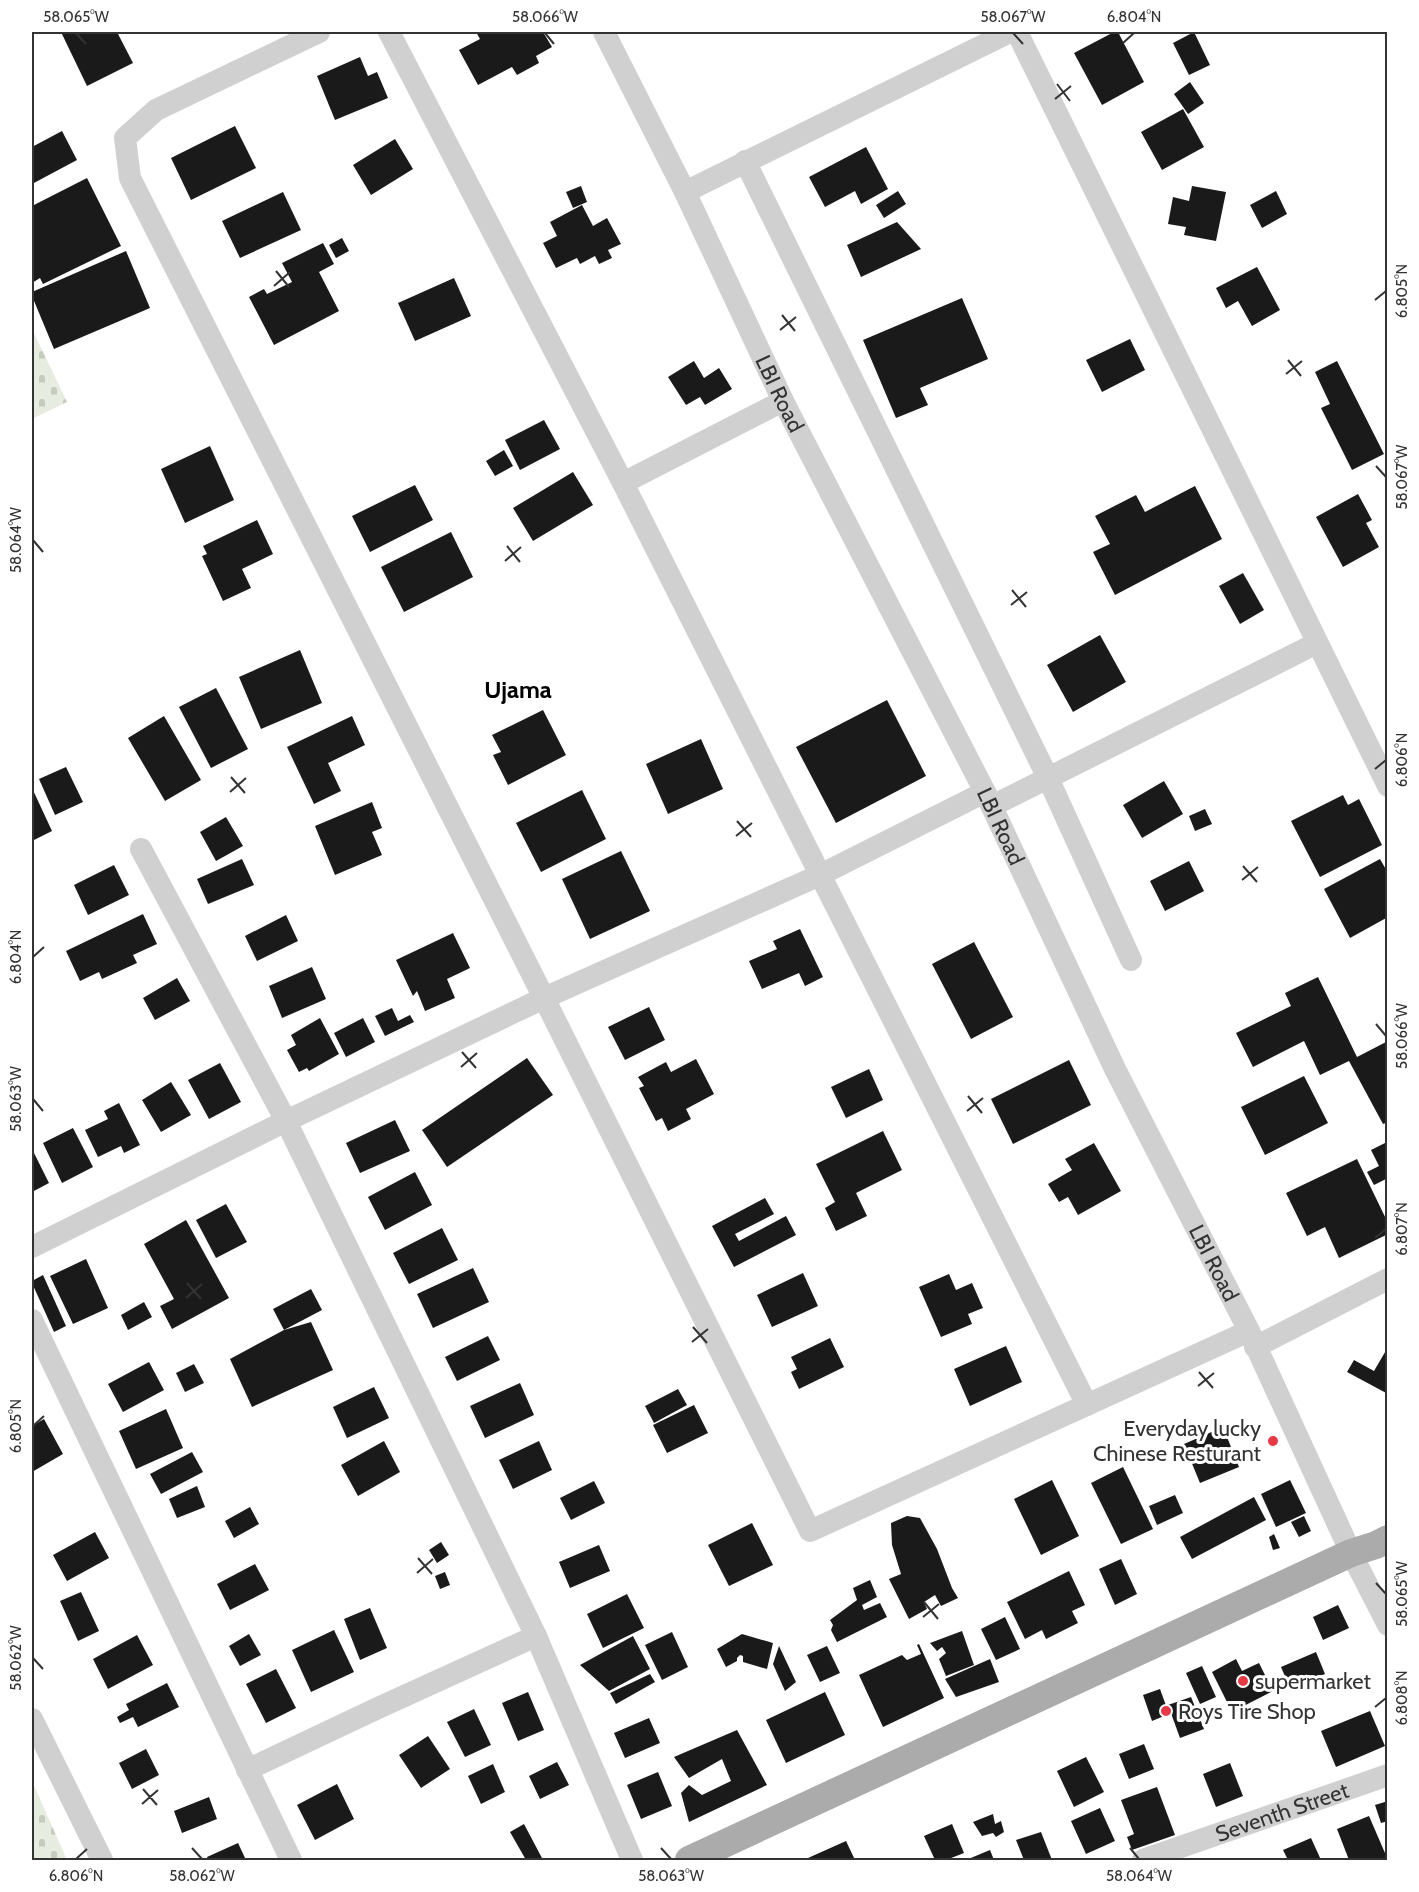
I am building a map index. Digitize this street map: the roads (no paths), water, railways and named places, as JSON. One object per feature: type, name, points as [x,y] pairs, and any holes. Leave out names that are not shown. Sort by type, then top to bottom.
[{"type":"main road","points":[[689,1860],[1371,1546]]},
{"type":"street","points":[[319,32],[156,110],[125,138],[130,178],[810,1531],[1087,1405],[1252,1339],[1388,1279]]},
{"type":"street","points":[[389,32],[623,483],[1087,1405]]},
{"type":"street","name":"LBI Road","points":[[604,32],[685,192],[783,401],[988,799],[1115,1069],[1252,1339],[1371,1546],[1388,1625]]},
{"type":"street","points":[[685,192],[1010,32]]},
{"type":"street","points":[[1017,32],[1388,786]]},
{"type":"street","points":[[745,161],[1048,778],[1131,960]]},
{"type":"street","points":[[623,483],[783,401]]},
{"type":"street","points":[[32,1247],[286,1121],[544,998],[988,799],[1048,778],[1317,643]]},
{"type":"street","points":[[141,849],[286,1121],[536,1636],[632,1860]]},
{"type":"street","points":[[32,1320],[291,1860]]},
{"type":"street","points":[[247,1770],[536,1636]]},
{"type":"street","points":[[32,1719],[102,1860]]},
{"type":"street","name":"Seventh Street","points":[[1155,1859],[1388,1775]]},
{"type":"place","name":"Everyday lucky Chinese Resturant","points":[[1273,1441]]},
{"type":"place","name":"supermarket","points":[[1243,1681]]},
{"type":"place","name":"Roys Tire Shop","points":[[1166,1711]]},
{"type":"district","name":"Ujama","points":[[518,689]]}]
